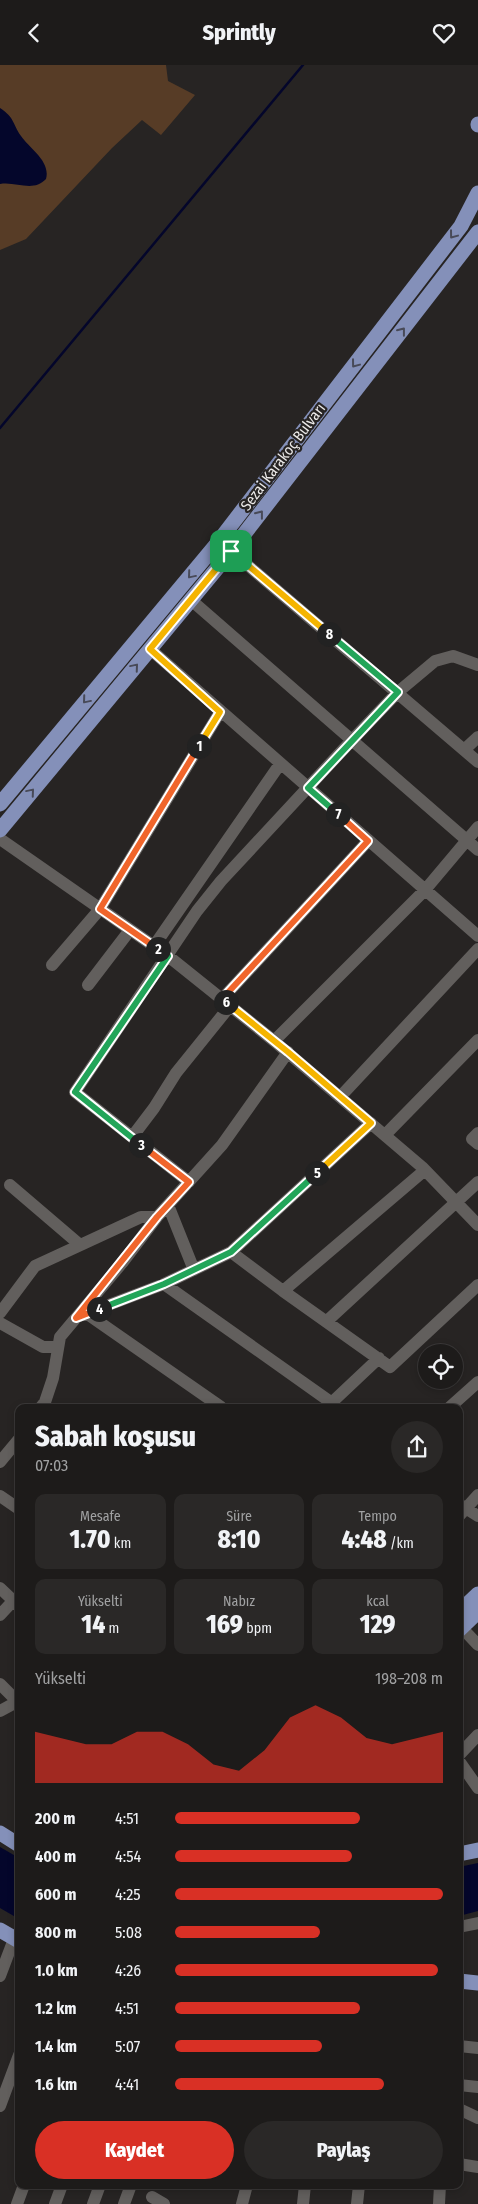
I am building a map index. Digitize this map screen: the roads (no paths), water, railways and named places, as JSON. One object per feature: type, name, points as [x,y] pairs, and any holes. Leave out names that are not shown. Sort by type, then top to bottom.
[{"type":"main road","name":"Sezai Karakoç Bulvarı","points":[[0,804],[215,546],[460,226],[478,193]]},
{"type":"main road","points":[[0,830],[231,551],[478,232]]},
{"type":"main road","points":[[463,1608],[478,1594]]},
{"type":"main road","points":[[463,1626],[478,1612]]},
{"type":"main road","points":[[0,1833],[15,1842]]},
{"type":"main road","points":[[463,1853],[478,1850]]},
{"type":"main road","points":[[0,1931],[15,1939]]},
{"type":"main road","points":[[463,1981],[478,1983]]},
{"type":"street","points":[[231,551],[478,762]]},
{"type":"street","points":[[191,600],[478,850]]},
{"type":"street","points":[[150,649],[478,937]]},
{"type":"street","points":[[189,1182],[75,1092],[197,911],[221,881],[352,740],[398,692],[431,663],[439,659],[458,657],[478,665]]},
{"type":"street","points":[[52,965],[100,909],[220,712]]},
{"type":"street","points":[[464,750],[478,737]]},
{"type":"street","points":[[154,946],[280,764]]},
{"type":"street","points":[[274,1041],[425,890],[478,827]]},
{"type":"street","points":[[0,839],[168,956],[288,1052],[425,1170],[478,1225]]},
{"type":"street","points":[[132,1137],[226,1003],[368,841]]},
{"type":"street","points":[[88,985],[130,930]]},
{"type":"street","points":[[340,1097],[478,949]]},
{"type":"street","points":[[386,1135],[478,1040]]},
{"type":"street","points":[[47,1404],[60,1337],[81,1316],[157,1217],[222,1145],[288,1052]]},
{"type":"street","points":[[81,1316],[164,1284],[231,1252],[371,1123]]},
{"type":"street","points":[[478,1133],[472,1139],[478,1144]]},
{"type":"street","points":[[283,1291],[425,1170]]},
{"type":"street","points":[[326,1321],[478,1182]]},
{"type":"street","points":[[10,1185],[79,1245]]},
{"type":"street","points":[[168,1205],[194,1270]]},
{"type":"street","points":[[0,1313],[35,1266],[141,1217],[157,1217]]},
{"type":"street","points":[[231,1252],[390,1367],[478,1285]]},
{"type":"street","points":[[164,1284],[329,1404]]},
{"type":"street","points":[[81,1316],[216,1404]]},
{"type":"street","points":[[0,1323],[43,1347],[58,1347]]},
{"type":"street","points":[[331,1404],[379,1358]]},
{"type":"street","points":[[453,1404],[478,1382]]},
{"type":"street","points":[[0,1462],[15,1445]]},
{"type":"street","points":[[463,1507],[478,1495]]},
{"type":"street","points":[[0,1496],[15,1506]]},
{"type":"street","points":[[463,1510],[478,1516]]},
{"type":"street","points":[[0,1587],[15,1602]]},
{"type":"street","points":[[0,1615],[15,1604]]},
{"type":"street","points":[[463,1632],[478,1645]]},
{"type":"street","points":[[0,1684],[15,1696]]},
{"type":"street","points":[[0,1711],[15,1701]]},
{"type":"street","points":[[463,1751],[478,1735]]},
{"type":"street","points":[[463,1767],[478,1788]]},
{"type":"street","points":[[463,1926],[478,1923]]},
{"type":"street","points":[[0,1976],[15,1942]]},
{"type":"street","points":[[463,2046],[478,2048]]},
{"type":"street","points":[[0,2106],[15,2066]]},
{"type":"street","points":[[463,2085],[478,2087]]},
{"type":"street","points":[[463,2111],[478,2118]]},
{"type":"street","points":[[463,2165],[478,2167]]},
{"type":"street","points":[[17,2204],[23,2189]]},
{"type":"street","points":[[55,2204],[61,2189]]},
{"type":"street","points":[[93,2204],[99,2189]]},
{"type":"street","points":[[124,2204],[130,2189]]},
{"type":"street","points":[[242,2204],[246,2189]]},
{"type":"street","points":[[302,2189],[303,2204]]},
{"type":"street","points":[[359,2189],[360,2203]]},
{"type":"street","points":[[439,2204],[440,2189]]},
{"type":"street","points":[[152,2197],[164,2204]]},
{"type":"water","points":[[0,108],[11,118],[21,136],[45,166],[47,172],[46,179],[41,183],[30,186],[0,184]]},
{"type":"water","points":[[0,1847],[15,1856],[15,1917],[0,1908]]},
{"type":"water","points":[[478,1863],[478,1911],[463,1915],[463,1866]]},
{"type":"waterway","points":[[0,428],[303,65]]}]
